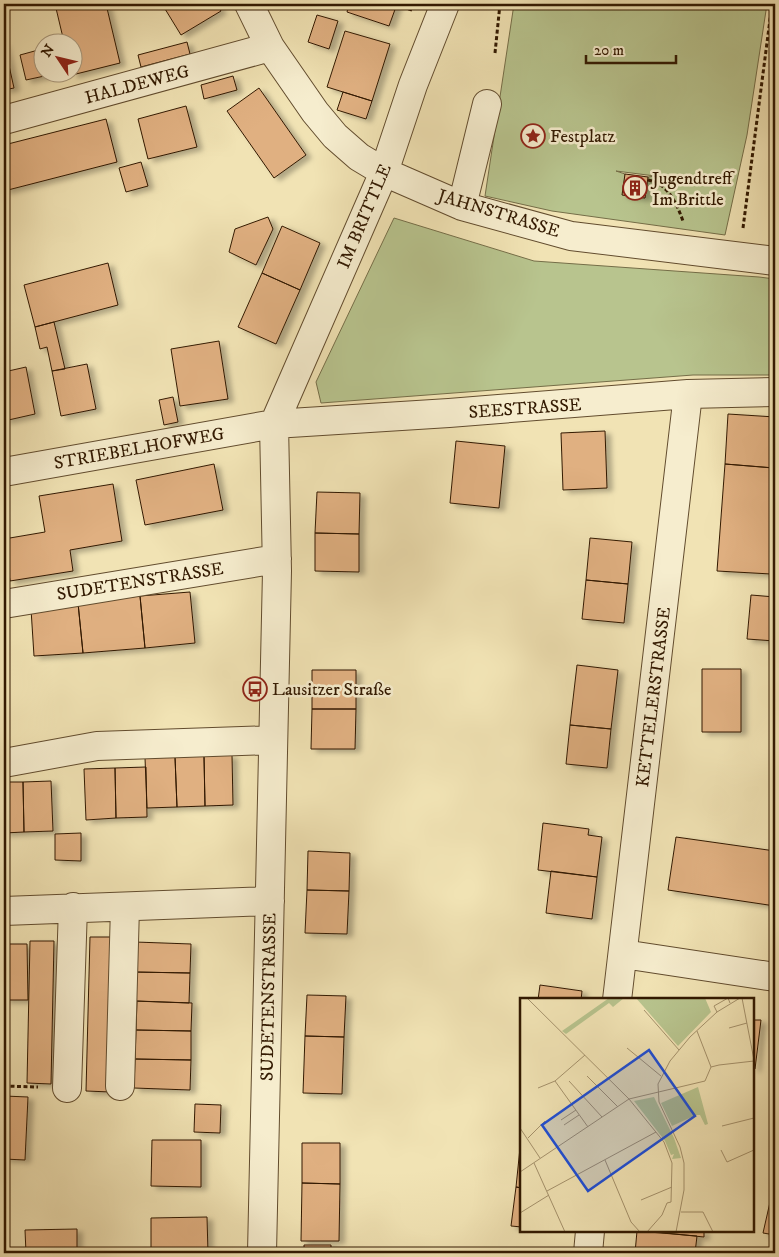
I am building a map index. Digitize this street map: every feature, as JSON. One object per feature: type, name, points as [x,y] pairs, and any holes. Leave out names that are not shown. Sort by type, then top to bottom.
[{"type":"street","name":"JAHNSTRASSE","points":[[249,4],[270,47],[301,93],[335,136],[358,157],[384,172],[462,206],[571,236],[775,261]]},
{"type":"street","name":"IM BRITTLE","points":[[274,424],[384,172],[413,86],[445,4]]},
{"type":"street","name":"HALDEWEG","points":[[4,120],[270,47]]},
{"type":"street","points":[[462,206],[487,104]]},
{"type":"street","name":"SEESTRASSE","points":[[274,424],[449,413],[688,394],[775,392]]},
{"type":"street","name":"KETTELERSTRASSE","points":[[617,998],[688,394]]},
{"type":"street","name":"STRIEBELHOFWEG","points":[[4,472],[274,424]]},
{"type":"street","name":"SUDETENSTRASSE","points":[[262,1253],[277,559],[274,424]]},
{"type":"street","name":"SUDETENSTRASSE","points":[[4,604],[277,559]]},
{"type":"street","points":[[4,763],[97,746],[273,740]]},
{"type":"street","points":[[4,911],[270,901]]},
{"type":"street","points":[[67,1088],[73,907]]},
{"type":"street","points":[[120,1086],[125,907]]},
{"type":"street","points":[[623,954],[775,977]]},
{"type":"street","points":[[588,1253],[590,1232]]},
{"type":"path","points":[[495,53],[500,4]]},
{"type":"path","points":[[741,256],[772,4]]},
{"type":"path","points":[[648,180],[668,190],[683,220],[682,249]]},
{"type":"green space","points":[[514,4],[767,4],[747,135],[725,235],[552,211],[485,196]],"holes":[[[616,171],[655,176],[648,177],[645,198],[623,195],[625,174]]]},
{"type":"green space","points":[[394,218],[534,261],[775,279],[775,375],[693,375],[321,403],[316,382]]},
{"type":"building","points":[[55,4],[106,4],[120,63],[82,72],[82,32],[62,32]]},
{"type":"building","points":[[162,4],[217,4],[221,11],[181,35]]},
{"type":"building","points":[[349,4],[397,4],[389,26],[347,12]]},
{"type":"building","points":[[317,15],[338,21],[329,49],[308,42]]},
{"type":"building","points":[[345,31],[390,44],[372,101],[327,87]]},
{"type":"building","points":[[187,42],[190,54],[141,67],[138,55]]},
{"type":"building","points":[[4,43],[14,88],[4,90]]},
{"type":"building","points":[[32,52],[32,79],[26,80],[20,55]]},
{"type":"building","points":[[233,76],[237,90],[204,99],[201,85]]},
{"type":"building","points":[[259,88],[306,155],[274,178],[227,111]]},
{"type":"building","points":[[343,92],[372,101],[366,119],[337,110]]},
{"type":"building","points":[[186,106],[197,147],[148,159],[138,119]]},
{"type":"building","points":[[106,119],[117,162],[4,191],[4,145]]},
{"type":"building","points":[[141,162],[148,186],[126,192],[119,168]]},
{"type":"building","name":"Jugendtreff Im Brittle","points":[[625,174],[648,177],[645,198],[622,195]]},
{"type":"building","points":[[268,217],[273,229],[256,265],[229,252],[235,229]]},
{"type":"building","points":[[282,226],[320,243],[300,290],[262,273]]},
{"type":"building","points":[[108,263],[118,305],[35,327],[24,285]]},
{"type":"building","points":[[262,273],[300,290],[276,344],[238,327]]},
{"type":"building","points":[[54,322],[65,369],[52,371],[47,347],[40,349],[35,327]]},
{"type":"building","points":[[219,341],[228,399],[180,406],[171,349]]},
{"type":"building","points":[[87,364],[96,409],[61,416],[52,371]]},
{"type":"building","points":[[26,367],[35,414],[4,421],[4,372]]},
{"type":"building","points":[[173,397],[178,422],[164,425],[159,400]]},
{"type":"building","points":[[728,414],[775,417],[773,468],[725,464]]},
{"type":"building","points":[[605,431],[607,488],[563,490],[561,433]]},
{"type":"building","points":[[456,441],[505,446],[499,508],[450,503]]},
{"type":"building","points":[[214,464],[223,510],[145,525],[136,480]]},
{"type":"building","points":[[725,464],[775,468],[775,515],[771,574],[717,571]]},
{"type":"building","points":[[113,484],[122,541],[70,550],[73,571],[10,581],[4,539],[45,532],[39,496]]},
{"type":"building","points":[[317,492],[360,493],[359,534],[315,533]]},
{"type":"building","points":[[315,533],[359,534],[359,572],[315,571]]},
{"type":"building","points":[[590,538],[632,542],[628,584],[586,580]]},
{"type":"building","points":[[586,580],[628,584],[624,623],[582,619]]},
{"type":"building","points":[[190,592],[195,643],[145,648],[140,596]]},
{"type":"building","points":[[751,595],[775,597],[775,641],[747,639]]},
{"type":"building","points":[[140,596],[145,648],[83,653],[78,603]]},
{"type":"building","points":[[78,603],[83,653],[34,656],[31,609]]},
{"type":"building","points":[[577,665],[618,670],[611,729],[570,725]]},
{"type":"building","points":[[702,669],[741,669],[741,732],[702,732]]},
{"type":"building","points":[[312,670],[356,670],[356,709],[312,709]]},
{"type":"building","points":[[312,709],[356,709],[355,749],[311,749]]},
{"type":"building","points":[[570,725],[611,729],[607,768],[566,764]]},
{"type":"building","points":[[232,755],[233,805],[205,806],[204,756]]},
{"type":"building","points":[[204,756],[205,806],[177,807],[175,757]]},
{"type":"building","points":[[175,757],[177,807],[147,808],[145,758]]},
{"type":"building","points":[[146,767],[147,817],[116,818],[115,768]]},
{"type":"building","points":[[115,768],[116,818],[86,820],[84,769]]},
{"type":"building","points":[[51,781],[53,831],[24,832],[23,782]]},
{"type":"building","points":[[4,782],[23,782],[24,832],[4,833]]},
{"type":"building","points":[[543,823],[589,829],[588,835],[602,837],[597,877],[538,870]]},
{"type":"building","points":[[81,833],[81,861],[55,860],[55,834]]},
{"type":"building","points":[[676,837],[775,851],[775,906],[668,890]]},
{"type":"building","points":[[308,851],[350,853],[349,891],[307,890]]},
{"type":"building","points":[[551,871],[597,877],[592,919],[546,913]]},
{"type":"building","points":[[307,890],[349,891],[347,934],[305,933]]},
{"type":"building","points":[[90,937],[115,937],[111,1092],[86,1091]]},
{"type":"building","points":[[30,941],[54,941],[51,1084],[27,1083]]},
{"type":"building","points":[[135,942],[191,944],[190,973],[134,972]]},
{"type":"building","points":[[4,944],[27,944],[28,1000],[4,1000]]},
{"type":"building","points":[[134,972],[190,973],[189,1003],[133,1001]]},
{"type":"building","points":[[540,985],[582,991],[581,998],[538,998]]},
{"type":"building","points":[[307,995],[346,996],[344,1037],[305,1036]]},
{"type":"building","points":[[137,1001],[192,1003],[191,1031],[136,1030]]},
{"type":"building","points":[[754,1020],[761,1020],[755,1069]]},
{"type":"building","points":[[136,1030],[191,1031],[191,1060],[135,1059]]},
{"type":"building","points":[[305,1036],[344,1037],[342,1094],[303,1093]]},
{"type":"building","points":[[135,1059],[191,1060],[190,1090],[134,1088]]},
{"type":"building","points":[[4,1096],[28,1097],[25,1160],[4,1159]]},
{"type":"building","points":[[195,1104],[221,1105],[220,1133],[194,1132]]},
{"type":"building","points":[[152,1140],[201,1140],[201,1187],[151,1186]]},
{"type":"building","points":[[302,1143],[340,1143],[340,1184],[302,1183]]},
{"type":"building","points":[[520,1148],[520,1188],[516,1187]]},
{"type":"building","points":[[775,1180],[775,1235],[763,1233]]},
{"type":"building","points":[[302,1183],[340,1184],[339,1241],[301,1241]]},
{"type":"building","points":[[516,1187],[520,1188],[520,1227],[511,1226]]},
{"type":"building","points":[[207,1217],[208,1253],[151,1253],[151,1218]]},
{"type":"building","points":[[77,1229],[77,1253],[26,1253],[25,1230]]},
{"type":"building","points":[[637,1232],[697,1236],[695,1253],[635,1253]]},
{"type":"building","points":[[656,1232],[704,1232],[704,1237]]},
{"type":"building","points":[[304,1245],[331,1245],[331,1253],[304,1253]]},
{"type":"place","name":"Festplatz","points":[[533,136]]},
{"type":"place","name":"Jugendtreff Im Brittle","points":[[635,188]]},
{"type":"place","name":"Lausitzer Straße","points":[[255,689]]}]
